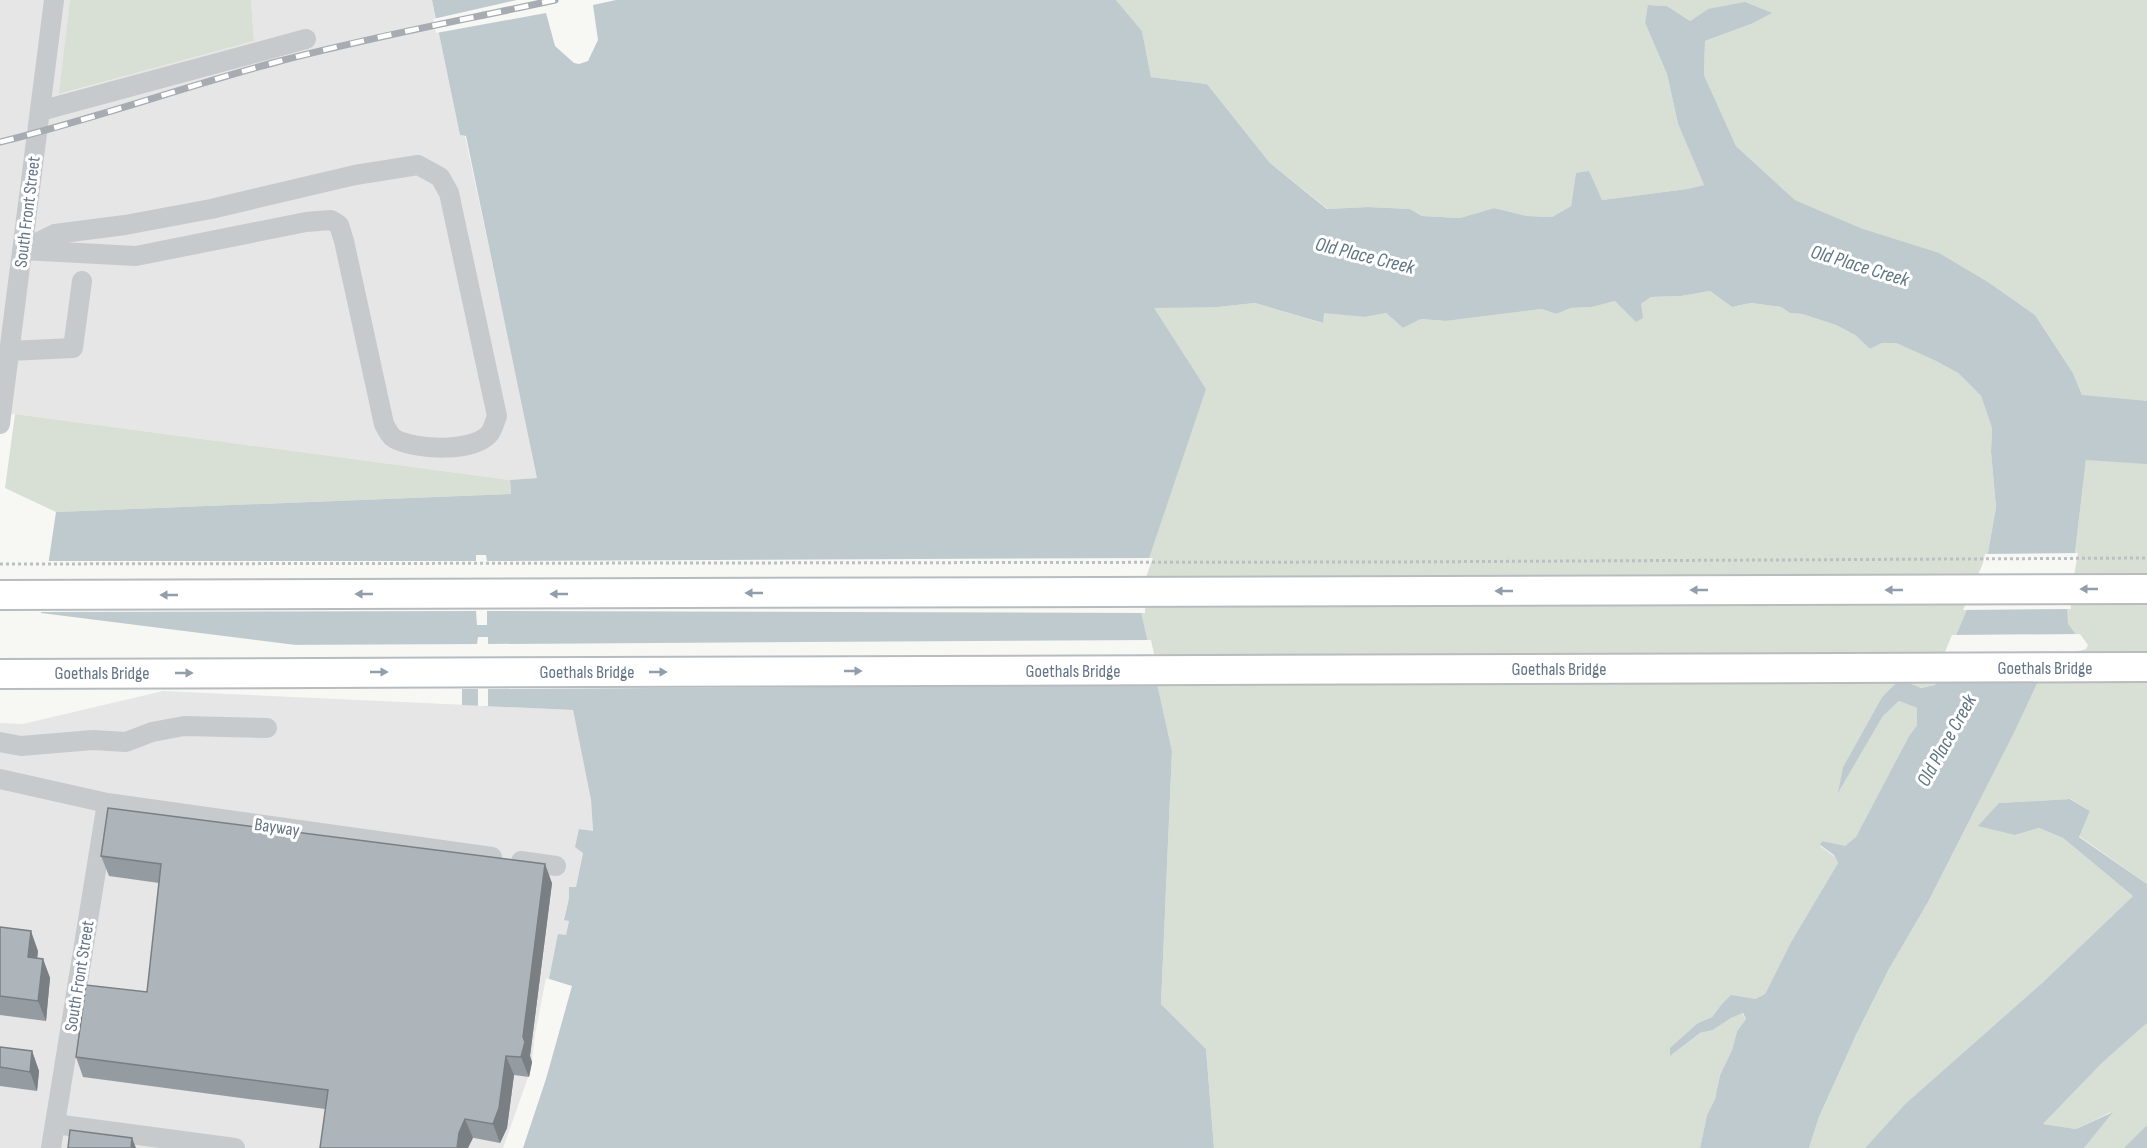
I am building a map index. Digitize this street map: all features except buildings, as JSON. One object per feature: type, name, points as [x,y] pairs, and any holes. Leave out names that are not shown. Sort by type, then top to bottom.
[{"type":"highway","points":[[0,595],[2147,589]]},
{"type":"highway","name":"Goethals Bridge","points":[[0,674],[2147,668]]},
{"type":"street","name":"South Front Street","points":[[0,424],[54,0]]},
{"type":"street","points":[[40,111],[306,39]]},
{"type":"street","points":[[418,165],[440,177],[449,193],[497,416],[491,433],[481,441],[445,448],[424,447],[395,439],[388,432],[379,403],[344,241],[339,225],[331,220],[306,222],[136,255],[22,250],[55,234],[125,225],[211,209],[355,175],[418,165]]},
{"type":"street","points":[[9,351],[74,348],[82,281]]},
{"type":"street","points":[[0,742],[21,746],[93,740],[126,742],[152,732],[184,726],[267,728]]},
{"type":"street","name":"Bayway","points":[[0,779],[107,803],[556,866]]},
{"type":"street","name":"South Front Street","points":[[51,1148],[107,803]]},
{"type":"street","points":[[55,1124],[161,1143],[235,1148]]},
{"type":"path","points":[[0,564],[2147,558]]},
{"type":"shaded area","points":[[0,0],[70,0],[60,94],[254,41],[251,0],[432,0],[460,135],[465,136],[538,478],[510,480],[15,414],[0,415]]},
{"type":"shaded area","points":[[70,0],[251,0],[254,41],[59,94]]},
{"type":"shaded area","points":[[1116,0],[2147,0],[2147,884],[2079,836],[2090,811],[2071,799],[1999,803],[2015,835],[2039,828],[2063,838],[2133,896],[2042,983],[1905,1104],[1865,1148],[1809,1148],[1819,1117],[1856,1035],[1889,969],[1928,902],[2068,624],[2067,599],[2086,460],[2082,395],[2073,373],[2035,315],[1991,284],[1795,200],[1736,146],[1704,75],[1705,41],[1751,24],[1708,9],[1690,21],[1667,6],[1649,5],[1645,23],[1667,74],[1678,124],[1704,185],[1602,200],[1588,172],[1576,174],[1571,206],[1552,217],[1527,216],[1494,208],[1460,218],[1422,216],[1410,209],[1368,207],[1328,209],[1270,163],[1207,84],[1151,77],[1142,31]]},
{"type":"shaded area","points":[[1710,291],[1732,307],[1751,303],[1781,307],[1790,313],[1802,314],[1836,325],[1855,335],[1870,349],[1882,343],[1896,343],[1958,373],[1981,396],[1992,428],[1991,452],[1996,507],[1986,564],[1935,685],[1921,688],[1900,679],[1882,697],[1843,767],[1839,791],[1883,716],[1899,701],[1917,708],[1917,725],[1909,736],[1856,838],[1845,847],[1822,841],[1820,846],[1834,856],[1838,863],[1791,942],[1765,994],[1755,999],[1721,1005],[1712,1017],[1698,1023],[1670,1056],[1700,1033],[1713,1030],[1742,1013],[1746,1019],[1737,1031],[1732,1050],[1720,1075],[1715,1099],[1707,1115],[1700,1148],[1214,1148],[1206,1049],[1161,1004],[1172,751],[1141,611],[1153,307],[1218,307],[1255,303],[1322,323],[1323,312],[1365,317],[1386,313],[1403,328],[1421,319],[1446,321],[1542,309],[1556,314],[1571,308],[1592,307],[1615,301],[1641,304],[1651,297],[1681,296]]},
{"type":"shaded area","points":[[15,414],[510,480],[511,494],[56,512],[5,488]]},
{"type":"shaded area","points":[[163,691],[573,710],[591,800],[593,832],[579,829],[583,853],[576,887],[569,888],[564,919],[569,921],[566,935],[559,935],[534,1069],[506,1148],[0,1148],[0,723],[23,724]]},
{"type":"shaded area","points":[[2147,1023],[2147,1125],[2125,1148],[2084,1148],[2111,1112],[2076,1129],[2043,1124],[2102,1063]]},
{"type":"water","name":"Old Place Creek","points":[[432,0],[1116,0],[1142,31],[1151,77],[1207,84],[1270,163],[1327,209],[1368,207],[1410,209],[1422,216],[1460,218],[1494,208],[1527,216],[1552,217],[1571,206],[1576,173],[1589,171],[1602,200],[1704,185],[1678,124],[1667,74],[1645,23],[1648,5],[1667,6],[1690,21],[1708,9],[1745,2],[1772,13],[1751,24],[1705,41],[1704,75],[1736,146],[1795,200],[1863,229],[1939,253],[1991,284],[2035,315],[2073,373],[2082,395],[2147,401],[2147,464],[2086,460],[2067,599],[2068,624],[2085,647],[2050,656],[2014,733],[1928,902],[1889,969],[1856,1035],[1819,1117],[1809,1148],[1700,1148],[1707,1115],[1715,1099],[1720,1075],[1732,1050],[1737,1031],[1746,1019],[1743,1013],[1713,1030],[1700,1033],[1670,1056],[1670,1048],[1698,1023],[1712,1017],[1731,995],[1755,999],[1765,994],[1791,942],[1838,863],[1834,855],[1820,845],[1822,841],[1845,846],[1856,837],[1917,725],[1917,708],[1899,701],[1883,716],[1838,793],[1843,767],[1882,697],[1900,679],[1921,688],[1935,685],[1986,564],[1996,507],[1991,452],[1992,428],[1981,396],[1958,373],[1936,361],[1896,343],[1882,343],[1870,349],[1855,335],[1836,325],[1802,314],[1790,313],[1781,307],[1751,303],[1732,307],[1710,291],[1681,296],[1651,297],[1641,304],[1643,318],[1636,322],[1615,301],[1592,307],[1571,308],[1556,314],[1542,309],[1446,321],[1421,319],[1403,328],[1386,313],[1365,317],[1324,313],[1323,323],[1255,303],[1218,307],[1154,308],[1206,389],[1143,576],[1141,611],[1172,751],[1161,1004],[1206,1049],[1214,1148],[506,1148],[534,1069],[538,1034],[558,934],[566,935],[569,921],[564,920],[569,887],[576,887],[583,853],[575,847],[579,829],[593,831],[591,800],[573,710],[462,705],[462,679],[430,662],[41,613],[56,512],[511,494],[510,480],[537,478],[466,136],[460,135]]},
{"type":"water","points":[[2070,799],[2090,811],[2079,837],[2147,884],[2147,1023],[2102,1063],[2043,1124],[2076,1129],[2113,1112],[2084,1148],[1865,1148],[1905,1104],[2042,983],[2133,896],[2063,838],[2039,828],[2015,835],[1978,826],[1999,803]]},
{"type":"water","points":[[2147,1125],[2147,1148],[2124,1148]]},
{"type":"pier","points":[[517,0],[616,0],[593,5],[598,40],[588,61],[579,64],[574,63],[555,46],[546,13],[436,33],[433,19]]},
{"type":"pier","points":[[2078,553],[2070,599],[2071,609],[1963,610],[1985,554]]},
{"type":"pier","points":[[476,555],[486,555],[487,561],[1153,558],[1146,577],[1145,613],[487,611],[487,625],[477,625],[476,611],[39,612],[46,561],[476,561]]},
{"type":"pier","points":[[2080,634],[2088,645],[2086,649],[2053,658],[1933,681],[1952,635]]},
{"type":"pier","points":[[478,637],[488,637],[488,644],[1151,640],[1161,685],[488,689],[488,706],[478,706],[478,689],[459,689],[459,682],[427,665],[268,645],[477,644]]},
{"type":"pier","points":[[546,978],[572,986],[546,1079],[523,1148],[503,1148],[531,1069]]},
{"type":"railway","points":[[0,142],[314,52],[555,0]]}]
